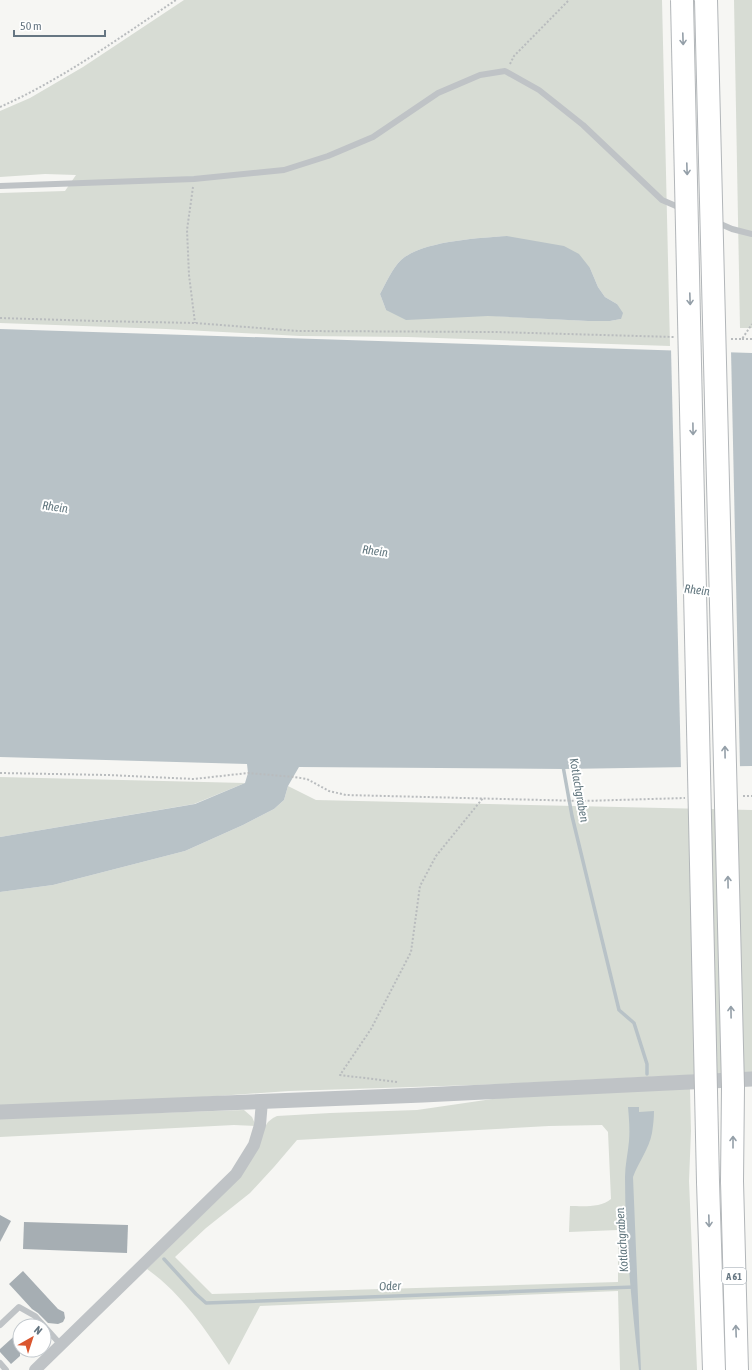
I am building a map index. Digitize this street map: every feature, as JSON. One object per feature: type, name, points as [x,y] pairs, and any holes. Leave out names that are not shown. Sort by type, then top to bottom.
[{"type":"highway","name":"A 61","points":[[682,0],[691,317],[708,1182],[714,1370]]},
{"type":"highway","name":"A 61","points":[[706,0],[733,1087],[732,1181],[737,1370]]},
{"type":"street","points":[[0,1112],[423,1095],[752,1079]]},
{"type":"street","points":[[35,1370],[236,1174],[254,1145],[260,1125],[262,1101]]},
{"type":"lane","points":[[0,186],[194,179],[284,170],[328,156],[373,137],[438,93],[480,75],[505,71],[539,90],[583,126],[662,200],[697,214]]},
{"type":"lane","points":[[704,217],[732,229],[752,234]]},
{"type":"lane","points":[[0,1325],[18,1307],[20,1307],[35,1316],[61,1345]]},
{"type":"lane","points":[[0,1363],[6,1370]]},
{"type":"path","points":[[0,107],[22,97],[73,68],[176,0]]},
{"type":"path","points":[[505,71],[514,56],[569,0]]},
{"type":"path","points":[[194,179],[187,230],[189,275],[195,323]]},
{"type":"path","points":[[0,318],[195,323],[298,331],[496,332],[680,338]]},
{"type":"path","points":[[742,339],[752,324]]},
{"type":"path","points":[[727,339],[752,340]]},
{"type":"path","points":[[0,773],[108,775],[194,779],[248,773],[294,776],[307,779],[329,791],[346,795],[582,801],[691,797]]},
{"type":"path","points":[[737,796],[752,796]]},
{"type":"path","points":[[423,1095],[396,1081],[340,1075],[370,1029],[411,952],[420,886],[436,856],[483,798]]},
{"type":"shaded area","points":[[184,0],[662,0],[670,346],[408,337],[300,336],[0,323],[0,193],[65,191],[76,175],[45,174],[0,177],[0,111],[30,98],[83,67]],"holes":[[[507,236],[590,268],[598,287],[605,297],[617,304],[621,319],[610,321],[588,321],[386,310],[380,294],[389,276],[401,260],[410,254],[436,245],[467,239]]]},
{"type":"shaded area","points":[[734,0],[752,0],[752,328],[740,328]]},
{"type":"shaded area","points":[[0,777],[245,783],[194,804],[0,837]]},
{"type":"shaded area","points":[[288,786],[316,800],[752,810],[752,1072],[505,1084],[289,1091],[148,1101],[0,1106],[0,892],[53,885],[185,851],[243,825],[274,809],[284,800]]},
{"type":"shaded area","points":[[690,1088],[691,1131],[689,1181],[697,1370],[620,1370],[618,1291],[260,1306],[229,1365],[202,1326],[182,1301],[171,1289],[147,1269],[217,1200],[268,1122],[277,1116],[417,1110],[506,1097]],"holes":[[[602,1125],[608,1132],[611,1199],[597,1205],[570,1206],[569,1232],[618,1230],[618,1282],[212,1294],[175,1257],[206,1228],[250,1193],[297,1140],[549,1126]]]},
{"type":"shaded area","points":[[244,1110],[252,1117],[256,1126],[234,1125],[0,1137],[0,1118]]},
{"type":"water","points":[[507,236],[564,246],[579,254],[590,268],[598,287],[605,297],[617,304],[623,313],[621,319],[610,321],[588,321],[488,316],[406,320],[386,310],[380,294],[389,276],[401,260],[410,254],[422,249],[451,242]]},
{"type":"water","name":"Rhein","points":[[0,329],[752,353],[752,766],[564,769],[299,767],[288,786],[284,800],[274,809],[243,825],[185,851],[53,885],[0,892],[0,837],[195,804],[245,783],[248,773],[247,764],[0,757]]},
{"type":"water","points":[[628,1107],[639,1107],[639,1112],[654,1111],[651,1139],[633,1177],[641,1370],[639,1370],[629,1274],[626,1226],[625,1168],[629,1146]]},
{"type":"pier","points":[[671,348],[731,350],[740,768],[681,769]]},
{"type":"building","points":[[0,1215],[11,1221],[0,1242]]},
{"type":"building","points":[[24,1222],[128,1225],[127,1253],[23,1249]]},
{"type":"building","points":[[23,1271],[58,1309],[64,1312],[65,1318],[63,1322],[58,1324],[52,1323],[52,1318],[43,1318],[32,1309],[9,1284]]},
{"type":"building","points":[[12,1338],[12,1358],[18,1358],[11,1364],[0,1352],[0,1349]]},
{"type":"waterway","name":"Kotlachgraben","points":[[563,766],[572,816],[619,1010],[634,1023],[647,1064],[647,1074]]},
{"type":"waterway","name":"Oder","points":[[164,1259],[206,1303],[634,1287]]}]
